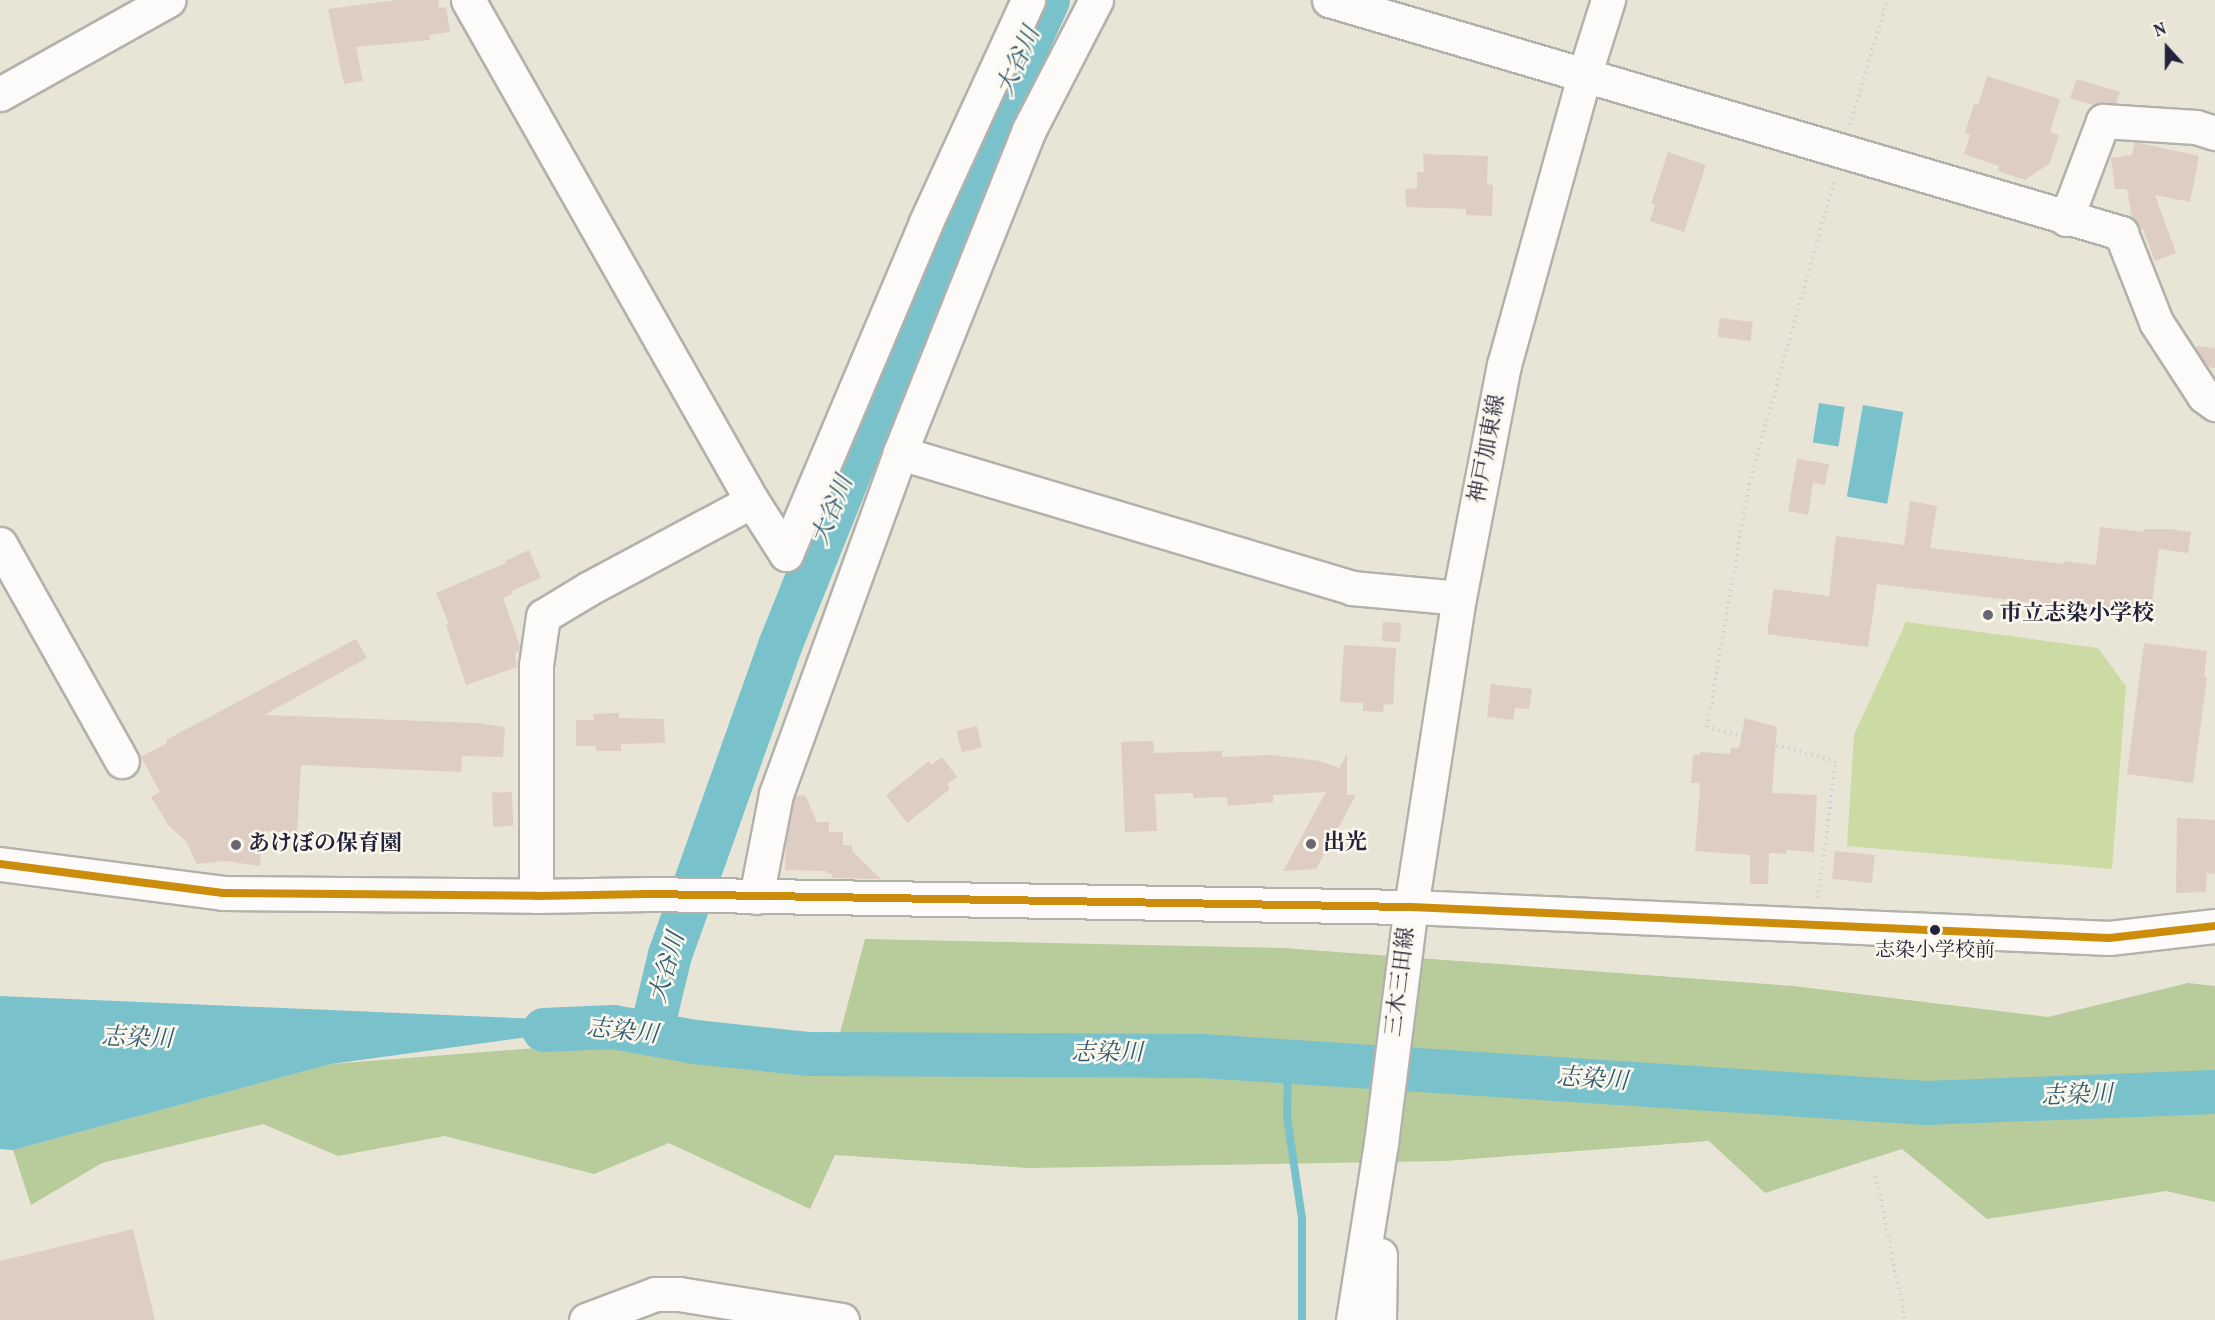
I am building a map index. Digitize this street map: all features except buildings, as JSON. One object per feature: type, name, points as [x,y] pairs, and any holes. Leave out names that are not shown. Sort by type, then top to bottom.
[{"type":"street","points":[[0,94],[168,0]]},
{"type":"street","points":[[468,0],[752,501],[786,554],[926,222],[1028,0]]},
{"type":"street","points":[[756,897],[776,795],[900,453],[1029,130],[1096,0]]},
{"type":"street","points":[[1329,0],[2066,219],[2121,233],[2156,322],[2204,396],[2215,404]]},
{"type":"street","name":"神戸加東線","points":[[1411,907],[1459,598],[1504,365],[1584,76],[1608,0]]},
{"type":"street","points":[[2066,219],[2103,120],[2196,127],[2215,133]]},
{"type":"street","points":[[900,453],[1352,588],[1459,598]]},
{"type":"street","points":[[536,896],[536,665],[543,616],[588,589],[752,501]]},
{"type":"street","points":[[0,544],[122,761]]},
{"type":"street","points":[[0,864],[223,892],[536,896],[648,894],[1411,907]]},
{"type":"street","name":"三木三田線","points":[[1353,1320],[1381,1143],[1411,907],[2109,938],[2215,926]]},
{"type":"street","name":"三木三田線","points":[[1379,1320],[1381,1143]]},
{"type":"street","points":[[586,1320],[654,1294],[681,1307],[842,1320]]},
{"type":"path","points":[[1814,926],[1836,762],[1707,727],[1749,484],[1887,0]]},
{"type":"path","points":[[1876,1176],[1905,1320]]},
{"type":"green space","points":[[1906,622],[2098,648],[2126,686],[2112,869],[1847,846],[1854,735]]},
{"type":"green space","points":[[865,939],[1283,948],[1793,986],[2048,1017],[2188,983],[2215,986],[2215,1202],[2166,1191],[1987,1219],[1902,1149],[1765,1193],[1709,1141],[1445,1161],[1029,1168],[835,1155],[810,1209],[669,1143],[594,1174],[445,1136],[338,1156],[263,1124],[102,1163],[31,1205],[13,1150],[331,1064],[575,1045],[832,1063]]},
{"type":"water","points":[[1819,403],[1845,407],[1838,447],[1813,443]]},
{"type":"water","points":[[1863,405],[1903,412],[1887,504],[1847,497]]},
{"type":"water","points":[[0,996],[631,1023],[331,1064],[13,1150],[0,1149]]},
{"type":"waterway","name":"大谷川","points":[[651,1034],[670,955],[780,646],[975,161],[1048,0]]},
{"type":"waterway","name":"志染川","points":[[544,1030],[613,1027],[695,1042],[809,1054],[1202,1056],[1926,1103],[2215,1092]]},
{"type":"waterway","points":[[1288,1061],[1287,1117],[1302,1218],[1302,1320]]},
{"type":"transit line","points":[[0,864],[223,893],[536,896],[648,894],[1411,907],[2109,938],[2215,926]]},
{"type":"place","name":"市立志染小学校","points":[[1988,615]]},
{"type":"place","name":"出光","points":[[1311,844]]},
{"type":"place","name":"あけぼの保育園","points":[[236,845]]},
{"type":"place","name":"志染小学校前","points":[[1935,930]]}]
